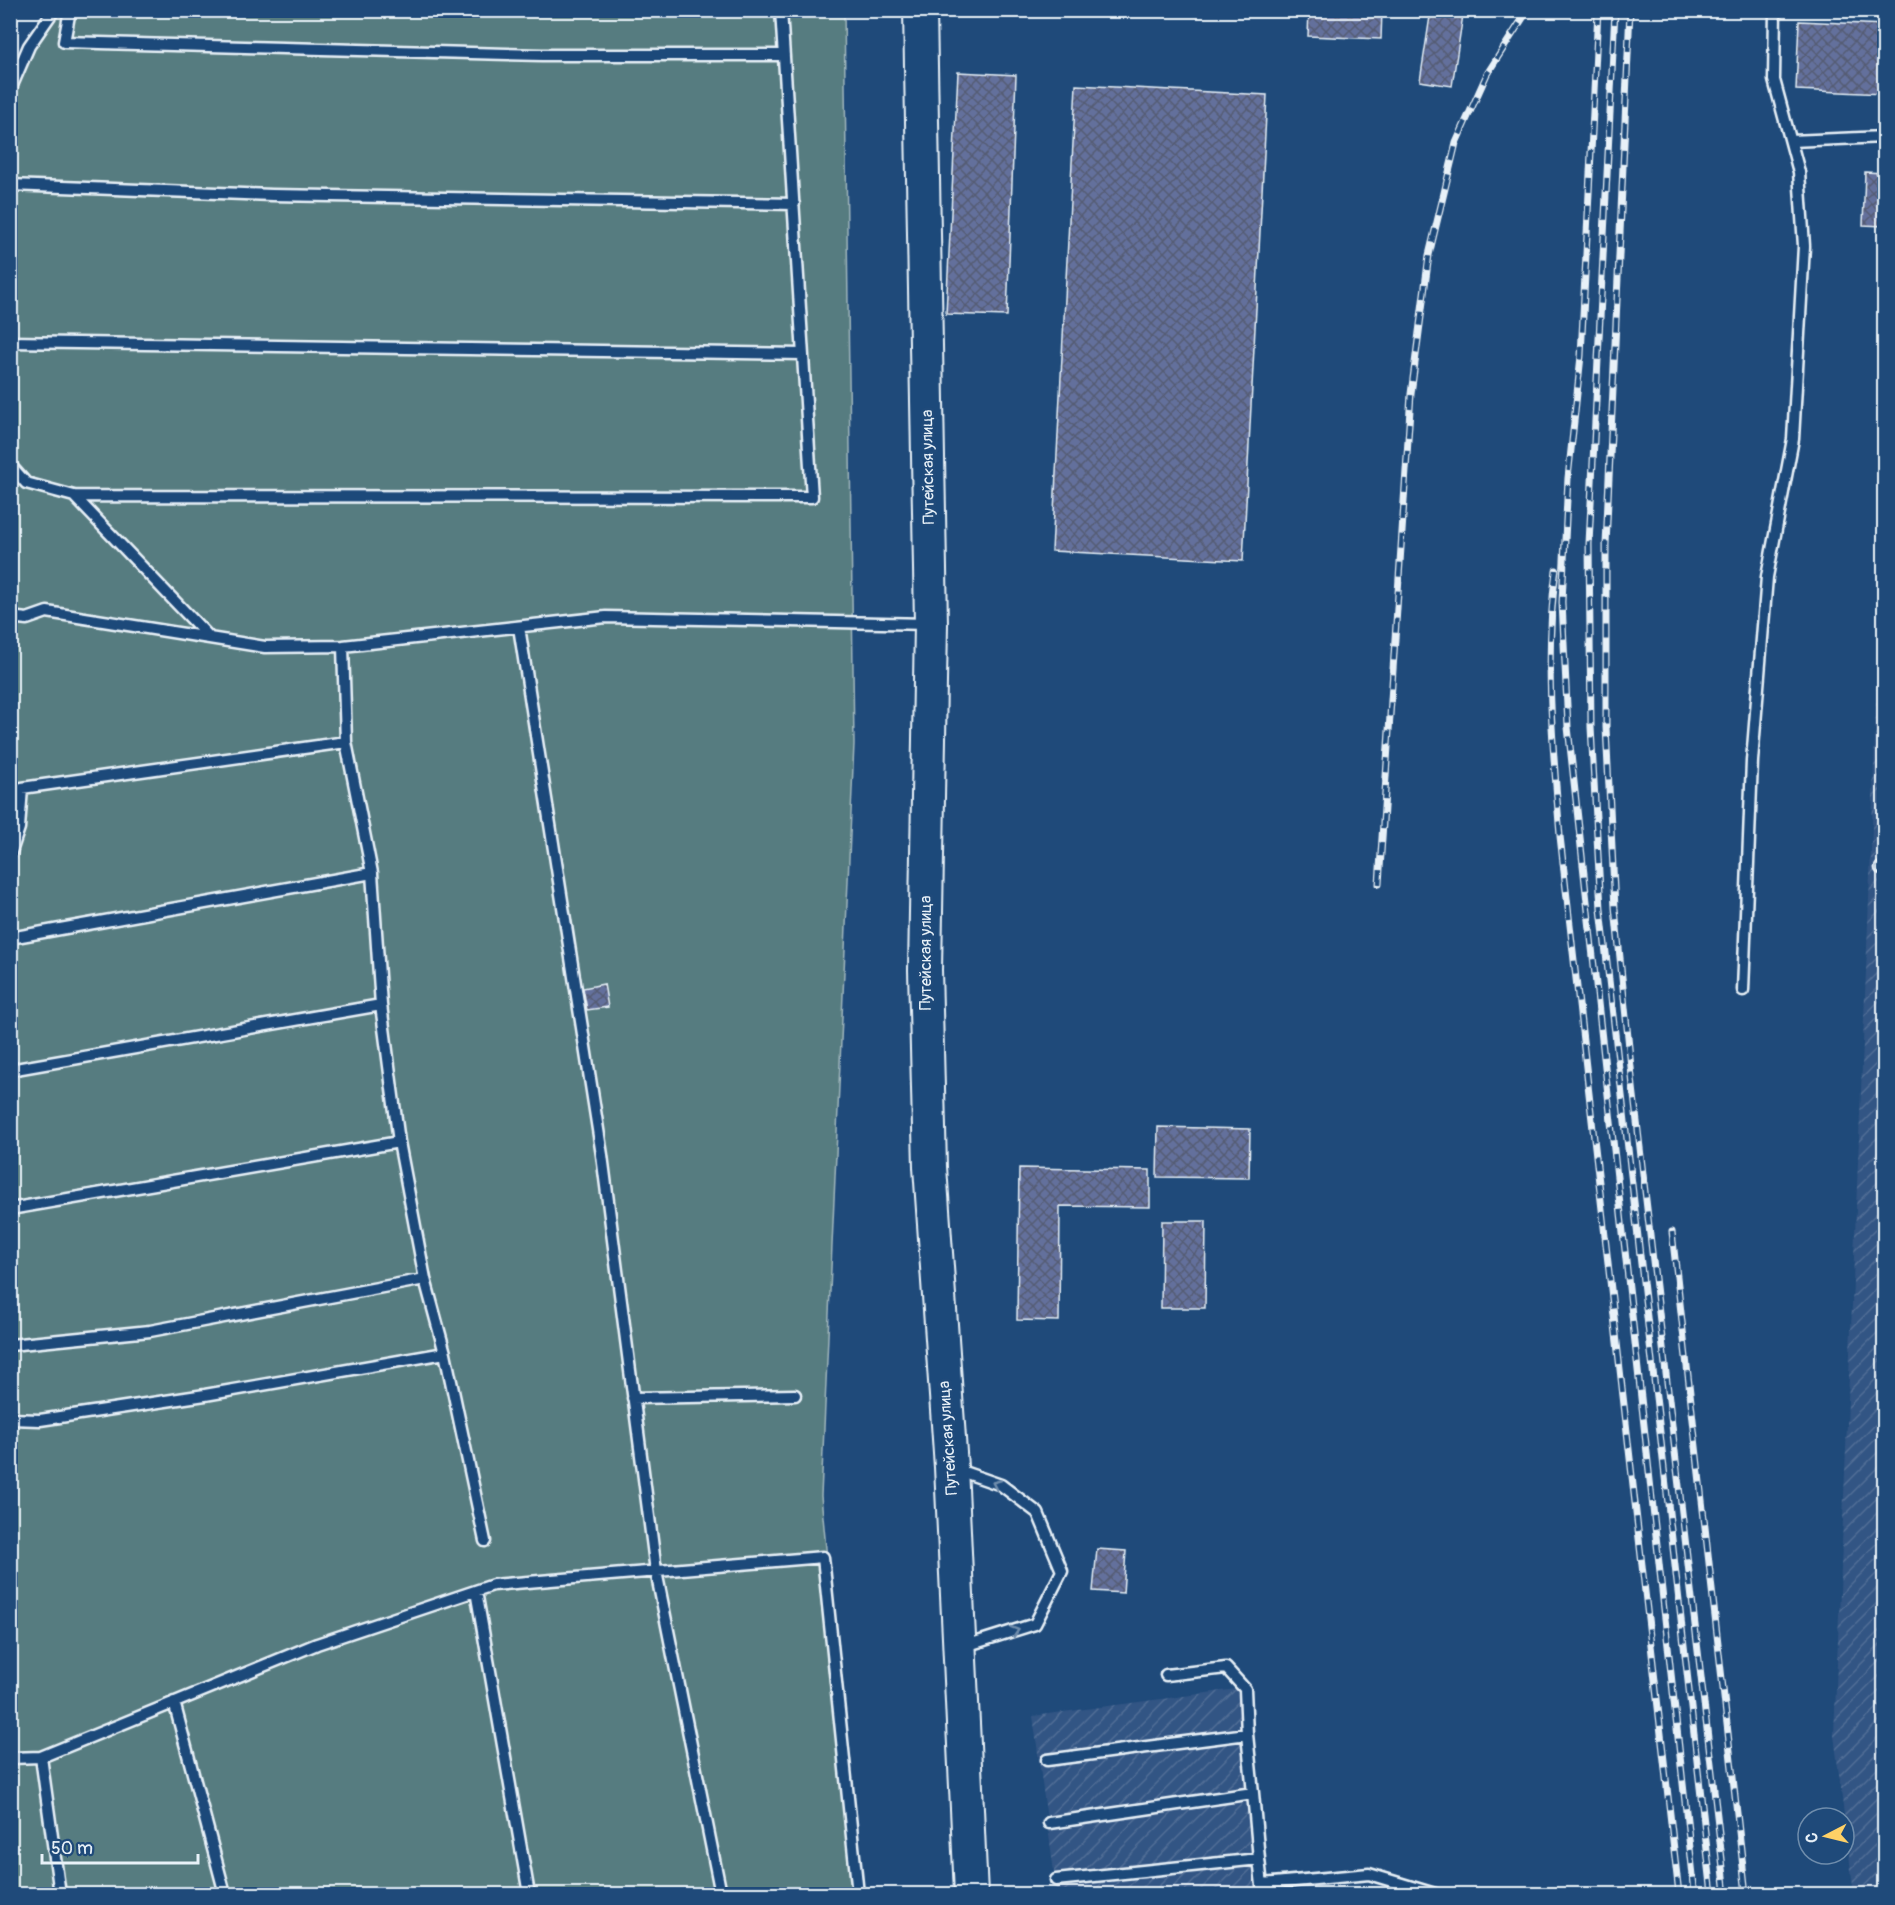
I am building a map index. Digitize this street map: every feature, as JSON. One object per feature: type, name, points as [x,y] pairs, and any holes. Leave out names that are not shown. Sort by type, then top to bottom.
[{"type":"main road","name":"Путейская улица","points":[[920,10],[931,624],[925,970],[929,1155],[951,1467],[971,1894]]},
{"type":"lane","points":[[10,90],[29,46],[54,10]]},
{"type":"lane","points":[[70,10],[64,42],[542,55],[784,55]]},
{"type":"lane","points":[[10,465],[26,483],[74,496],[812,497],[781,10]]},
{"type":"lane","points":[[1743,990],[1752,761],[1767,577],[1793,439],[1804,246],[1799,172],[1774,80],[1775,10]]},
{"type":"lane","points":[[1791,141],[1884,137]]},
{"type":"lane","points":[[10,185],[284,195],[794,204]]},
{"type":"lane","points":[[10,342],[803,354]]},
{"type":"lane","points":[[74,496],[209,638]]},
{"type":"lane","points":[[10,617],[27,619],[47,612],[265,646],[343,646],[606,617],[931,624]]},
{"type":"lane","points":[[519,627],[602,1155],[656,1571],[720,1894]]},
{"type":"lane","points":[[343,646],[346,742],[372,873],[381,1005],[399,1142],[425,1279],[445,1353],[485,1541]]},
{"type":"lane","points":[[10,855],[19,828],[22,788],[346,742]]},
{"type":"lane","points":[[10,938],[372,873]]},
{"type":"lane","points":[[10,1070],[381,1005]]},
{"type":"lane","points":[[10,1209],[399,1142]]},
{"type":"lane","points":[[10,1346],[150,1331],[425,1279]]},
{"type":"lane","points":[[10,1419],[40,1420],[205,1395],[445,1353]]},
{"type":"lane","points":[[633,1398],[795,1395]]},
{"type":"lane","points":[[951,1467],[1001,1485],[1038,1513],[1062,1571],[1035,1624],[959,1648]]},
{"type":"lane","points":[[10,1758],[41,1757],[317,1644],[493,1585],[823,1557],[858,1894]]},
{"type":"lane","points":[[476,1591],[529,1894]]},
{"type":"lane","points":[[1166,1675],[1226,1668],[1245,1689],[1252,1793],[1263,1889],[1369,1874],[1435,1894]]},
{"type":"lane","points":[[174,1702],[225,1894]]},
{"type":"lane","points":[[1047,1760],[1247,1734]]},
{"type":"lane","points":[[41,1757],[60,1894]]},
{"type":"lane","points":[[1049,1823],[1252,1793]]},
{"type":"lane","points":[[1056,1880],[1259,1859]]},
{"type":"shaded area","points":[[1884,444],[1884,1894],[1854,1894],[1850,1866],[1856,1866],[1856,1806],[1843,1806],[1834,1735],[1872,828]]},
{"type":"shaded area","points":[[1237,1689],[1265,1894],[1057,1894],[1033,1716]]},
{"type":"green space","points":[[46,11],[844,11],[854,744],[821,1496],[859,1894],[11,1894],[10,77]]},
{"type":"building","points":[[1309,10],[1382,10],[1381,39],[1308,36]]},
{"type":"building","points":[[1431,10],[1463,15],[1452,86],[1420,81]]},
{"type":"building","points":[[1799,21],[1884,25],[1884,94],[1796,90]]},
{"type":"building","points":[[958,72],[1016,75],[1007,316],[946,314]]},
{"type":"building","points":[[1076,85],[1267,95],[1243,561],[1052,551]]},
{"type":"building","points":[[1865,172],[1884,173],[1884,226],[1863,225]]},
{"type":"building","points":[[604,984],[608,1007],[587,1010],[583,988]]},
{"type":"building","points":[[1158,1127],[1250,1129],[1249,1178],[1157,1177]]},
{"type":"building","points":[[1019,1168],[1150,1170],[1150,1207],[1060,1206],[1059,1321],[1017,1320]]},
{"type":"building","points":[[1162,1221],[1206,1221],[1205,1308],[1161,1308]]},
{"type":"building","points":[[1097,1549],[1126,1551],[1123,1593],[1093,1591]]},
{"type":"railway","points":[[1379,884],[1411,394],[1429,255],[1456,143],[1487,74],[1528,10]]},
{"type":"railway","points":[[1598,10],[1581,356],[1568,478],[1562,602],[1568,727],[1695,1894]]},
{"type":"railway","points":[[1615,10],[1589,544],[1591,727],[1601,909],[1712,1894]]},
{"type":"railway","points":[[1630,10],[1606,545],[1606,727],[1615,908],[1633,1087],[1726,1894]]},
{"type":"railway","points":[[1556,570],[1552,603],[1550,670],[1552,736],[1560,836],[1679,1894]]},
{"type":"railway","points":[[1672,1232],[1746,1894]]}]
